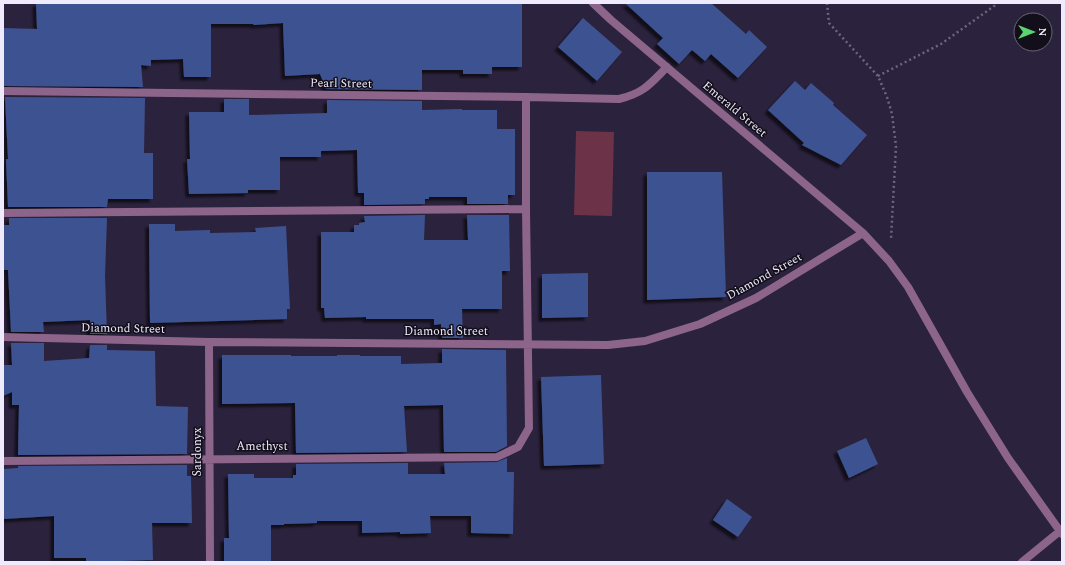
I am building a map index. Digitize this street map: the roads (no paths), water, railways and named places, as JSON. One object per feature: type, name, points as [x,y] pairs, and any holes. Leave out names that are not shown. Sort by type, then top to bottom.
[{"type":"street","name":"Emerald Street","points":[[593,3],[611,20],[863,233],[889,261],[908,287],[967,392],[1004,452],[1061,533]]},
{"type":"street","name":"Pearl Street","points":[[3,91],[619,99],[634,96],[646,89],[667,67]]},
{"type":"street","points":[[526,97],[528,344]]},
{"type":"street","points":[[3,214],[526,209]]},
{"type":"street","name":"Diamond Street","points":[[3,337],[209,342],[608,345],[638,342],[700,324],[756,298],[863,233]]},
{"type":"street","name":"Sardonyx","points":[[209,342],[210,562]]},
{"type":"street","name":"Amethyst","points":[[3,461],[497,457],[518,447],[529,428],[528,344]]},
{"type":"street","points":[[1022,562],[1061,533]]}]
